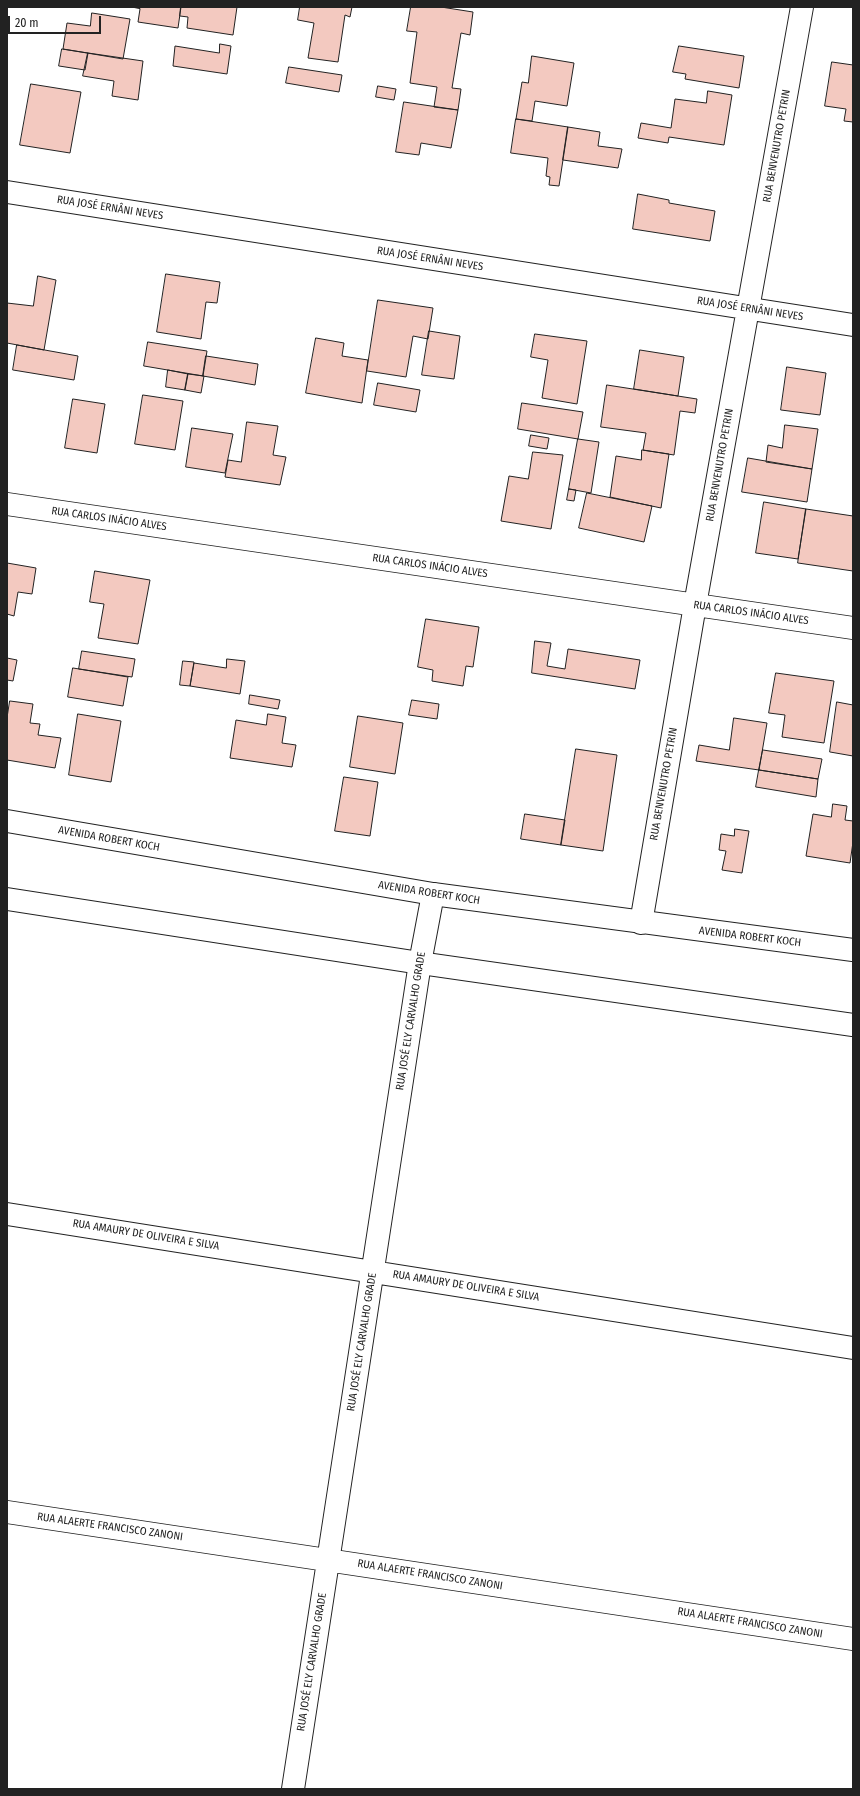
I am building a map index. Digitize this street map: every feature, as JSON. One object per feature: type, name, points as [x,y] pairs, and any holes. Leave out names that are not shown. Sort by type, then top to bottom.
[{"type":"street","name":"RUA BENVENUTRO PETRIN","points":[[641,923],[695,605],[802,7]]},
{"type":"street","name":"RUA JOSÉ ERNÂNI NEVES","points":[[7,192],[853,325]]},
{"type":"street","name":"RUA CARLOS INÁCIO ALVES","points":[[7,504],[853,628]]},
{"type":"street","name":"AVENIDA ROBERT KOCH","points":[[7,821],[433,894],[641,923],[853,950]]},
{"type":"street","name":"RUA JOSÉ ELY CARVALHO GRADE","points":[[293,1789],[420,963],[433,894]]},
{"type":"street","points":[[7,899],[420,963],[853,1025]]},
{"type":"street","name":"RUA AMAURY DE OLIVEIRA E SILVA","points":[[7,1214],[853,1348]]},
{"type":"street","name":"RUA ALAERTE FRANCISCO ZANONI","points":[[7,1512],[853,1639]]},
{"type":"building","points":[[132,7],[181,7],[178,28],[138,22],[140,9]]},
{"type":"building","points":[[181,7],[237,7],[233,35],[187,28],[188,17],[180,16]]},
{"type":"building","points":[[300,7],[352,7],[350,17],[345,15],[338,62],[308,58],[314,23],[298,20]]},
{"type":"building","points":[[411,7],[441,7],[473,12],[470,35],[461,33],[452,88],[461,89],[458,110],[434,107],[437,87],[410,83],[417,32],[407,31]]},
{"type":"building","points":[[92,13],[130,19],[123,59],[63,49],[67,23],[90,26]]},
{"type":"building","points":[[220,44],[231,46],[227,74],[173,66],[175,46],[219,53]]},
{"type":"building","points":[[679,46],[744,56],[739,88],[685,79],[686,74],[673,72]]},
{"type":"building","points":[[62,49],[88,53],[85,70],[59,66]]},
{"type":"building","points":[[88,53],[143,61],[138,100],[112,96],[114,81],[83,76]]},
{"type":"building","points":[[532,56],[574,63],[567,106],[535,101],[532,121],[516,119],[522,82],[528,83]]},
{"type":"building","points":[[832,62],[853,65],[853,122],[844,121],[846,109],[825,106]]},
{"type":"building","points":[[289,67],[342,75],[339,92],[286,83]]},
{"type":"building","points":[[31,84],[81,92],[70,153],[20,145]]},
{"type":"building","points":[[378,86],[396,89],[394,100],[376,97]]},
{"type":"building","points":[[708,91],[732,95],[724,145],[669,137],[668,143],[638,138],[641,123],[671,128],[675,99],[706,103]]},
{"type":"building","points":[[404,102],[458,110],[451,148],[421,143],[419,155],[396,152]]},
{"type":"building","points":[[516,119],[568,127],[559,186],[549,185],[550,177],[546,176],[548,158],[511,153]]},
{"type":"building","points":[[568,127],[600,132],[598,146],[622,149],[618,168],[563,160]]},
{"type":"building","points":[[638,194],[669,200],[669,203],[715,211],[710,241],[633,229]]},
{"type":"building","points":[[166,274],[220,282],[217,303],[206,302],[201,339],[157,332]]},
{"type":"building","points":[[38,276],[56,280],[44,350],[7,343],[7,303],[33,306]]},
{"type":"building","points":[[378,300],[433,308],[428,339],[413,336],[406,377],[367,371]]},
{"type":"building","points":[[429,331],[460,336],[454,379],[422,375]]},
{"type":"building","points":[[535,334],[587,341],[577,404],[542,398],[548,360],[531,357]]},
{"type":"building","points":[[316,338],[344,343],[342,356],[368,360],[362,403],[306,393]]},
{"type":"building","points":[[148,342],[207,351],[203,376],[144,366]]},
{"type":"building","points":[[17,345],[78,356],[74,380],[13,370]]},
{"type":"building","points":[[640,350],[684,357],[678,396],[634,389]]},
{"type":"building","points":[[206,356],[258,364],[255,385],[203,376]]},
{"type":"building","points":[[787,367],[826,373],[820,415],[781,410]]},
{"type":"building","points":[[168,370],[188,374],[185,390],[166,387]]},
{"type":"building","points":[[188,374],[204,376],[201,393],[185,390]]},
{"type":"building","points":[[378,383],[420,390],[416,412],[374,405]]},
{"type":"building","points":[[607,385],[697,399],[695,413],[680,411],[674,455],[643,450],[646,433],[601,427]]},
{"type":"building","points":[[143,395],[183,401],[175,450],[135,444]]},
{"type":"building","points":[[73,399],[105,404],[97,453],[65,448]]},
{"type":"building","points":[[522,403],[583,412],[578,439],[518,429]]},
{"type":"building","points":[[247,422],[278,426],[273,455],[286,457],[280,485],[225,477],[228,460],[241,462]]},
{"type":"building","points":[[785,425],[818,429],[812,469],[766,462],[768,445],[782,448]]},
{"type":"building","points":[[192,428],[233,434],[225,473],[186,467]]},
{"type":"building","points":[[531,435],[549,438],[547,449],[529,446]]},
{"type":"building","points":[[578,439],[599,442],[591,493],[569,489]]},
{"type":"building","points":[[642,450],[669,454],[661,508],[610,497],[616,456],[641,460]]},
{"type":"building","points":[[533,452],[563,455],[551,529],[501,521],[509,476],[528,479]]},
{"type":"building","points":[[748,458],[812,469],[807,502],[742,492]]},
{"type":"building","points":[[569,489],[576,490],[574,501],[567,500]]},
{"type":"building","points":[[587,493],[652,506],[644,542],[579,528]]},
{"type":"building","points":[[764,502],[806,509],[798,559],[756,553]]},
{"type":"building","points":[[806,509],[853,516],[853,571],[798,563]]},
{"type":"building","points":[[7,563],[36,568],[32,594],[18,592],[14,616],[7,614]]},
{"type":"building","points":[[95,571],[150,580],[138,644],[98,638],[104,604],[90,602]]},
{"type":"building","points":[[426,619],[479,627],[473,667],[466,666],[463,686],[432,681],[433,670],[418,667]]},
{"type":"building","points":[[535,641],[551,643],[547,666],[565,669],[568,649],[640,660],[635,689],[532,673]]},
{"type":"building","points":[[82,651],[135,659],[132,677],[79,669]]},
{"type":"building","points":[[7,658],[17,660],[13,681],[7,680]]},
{"type":"building","points":[[227,659],[245,661],[240,694],[190,686],[194,663],[226,668]]},
{"type":"building","points":[[183,661],[194,662],[190,686],[180,685]]},
{"type":"building","points":[[73,668],[128,677],[123,706],[68,697]]},
{"type":"building","points":[[776,673],[834,681],[824,743],[782,737],[785,715],[769,713]]},
{"type":"building","points":[[250,695],[280,700],[278,709],[249,704]]},
{"type":"building","points":[[412,700],[439,704],[437,719],[409,715]]},
{"type":"building","points":[[10,701],[33,704],[30,723],[40,724],[38,735],[61,738],[55,768],[7,760],[7,718]]},
{"type":"building","points":[[837,702],[853,705],[853,756],[830,752]]},
{"type":"building","points":[[78,714],[121,721],[111,782],[69,775]]},
{"type":"building","points":[[268,714],[286,717],[282,743],[296,745],[292,767],[230,758],[236,720],[266,725]]},
{"type":"building","points":[[358,716],[403,723],[395,774],[350,767]]},
{"type":"building","points":[[734,718],[767,723],[759,770],[696,761],[699,745],[729,750]]},
{"type":"building","points":[[576,749],[617,755],[603,851],[561,845]]},
{"type":"building","points":[[763,750],[822,759],[818,779],[759,770]]},
{"type":"building","points":[[759,770],[818,779],[816,797],[756,787]]},
{"type":"building","points":[[344,777],[378,782],[370,836],[335,831]]},
{"type":"building","points":[[833,804],[847,806],[845,820],[853,821],[853,842],[850,863],[806,856],[813,814],[831,817]]},
{"type":"building","points":[[525,814],[565,820],[561,845],[521,839]]},
{"type":"building","points":[[735,829],[749,831],[742,873],[722,870],[726,851],[719,850],[721,834],[734,836]]}]
